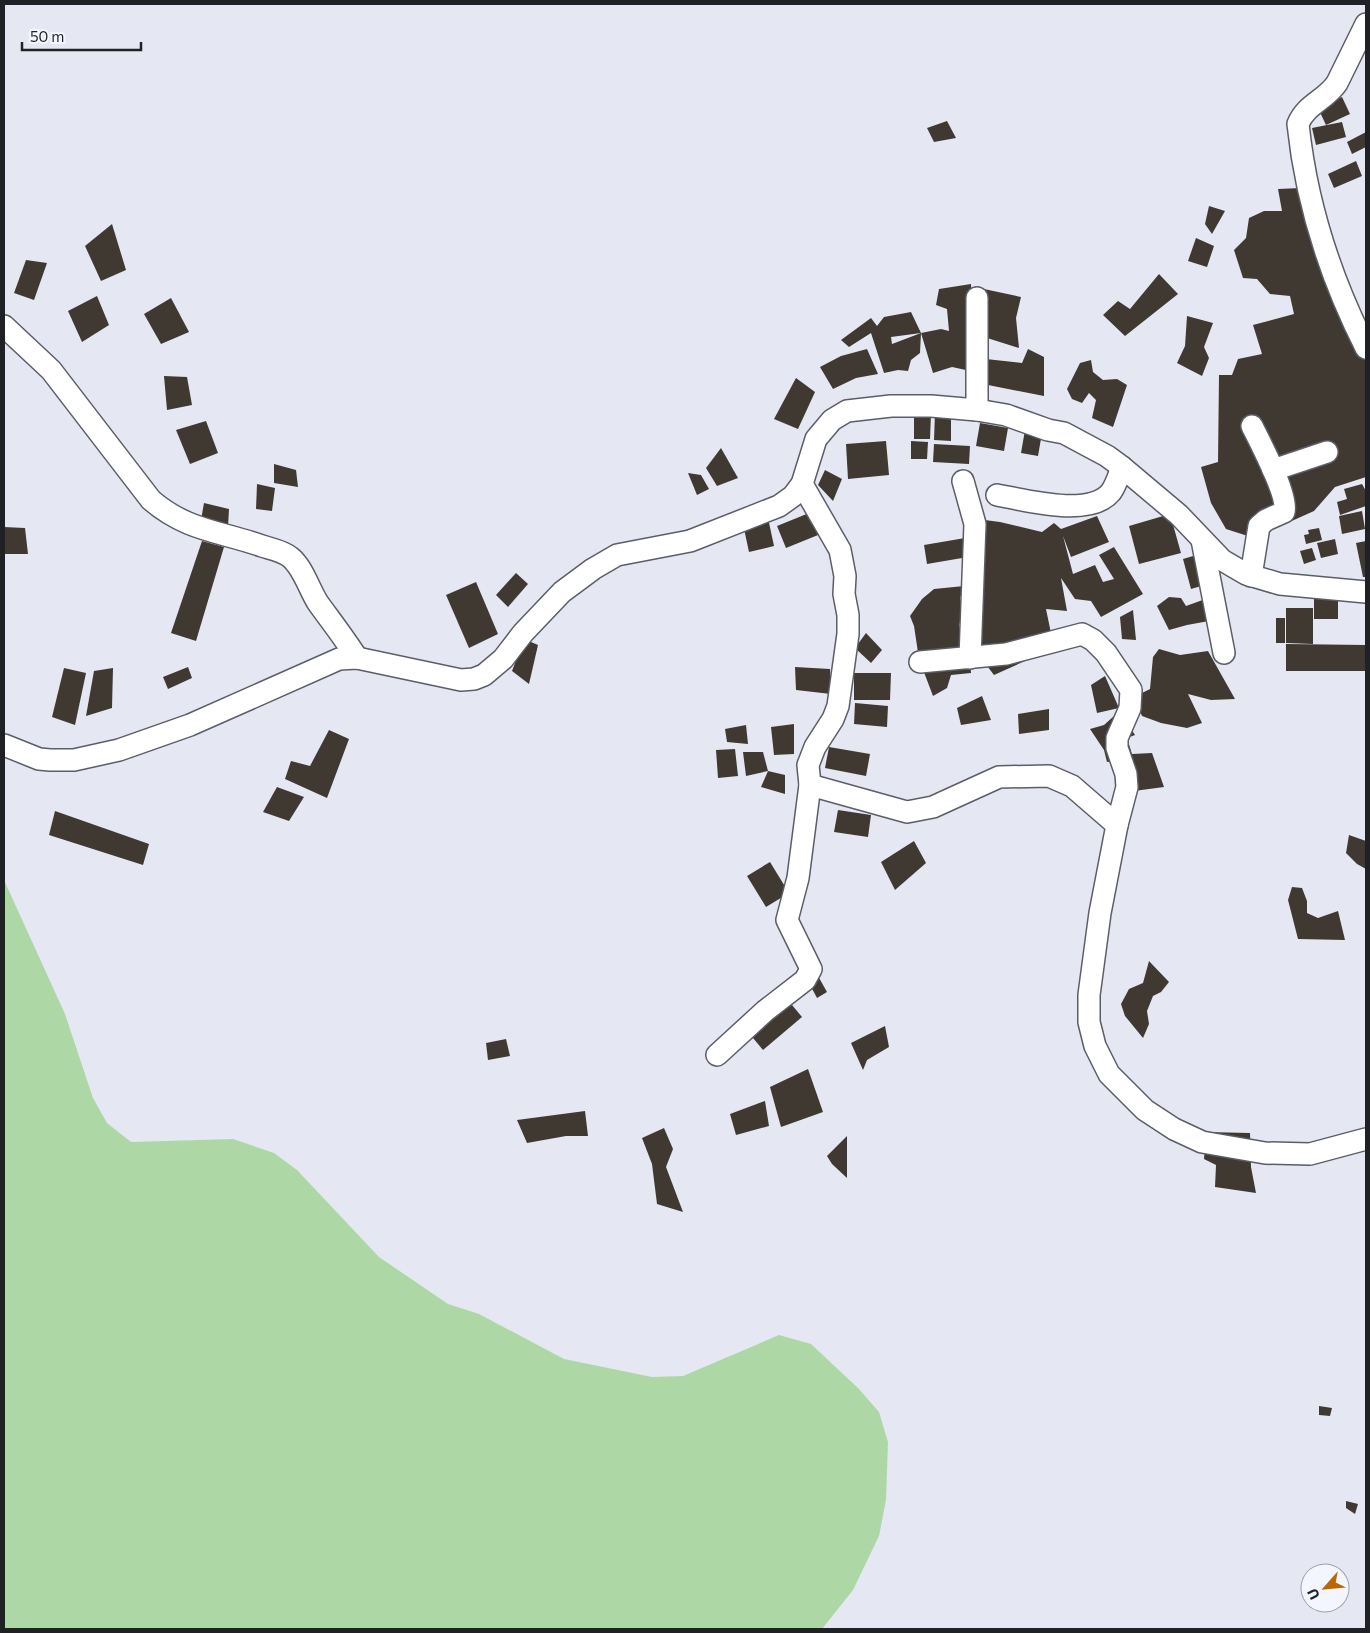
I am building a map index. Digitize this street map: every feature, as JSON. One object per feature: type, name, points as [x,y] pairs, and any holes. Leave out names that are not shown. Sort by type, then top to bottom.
[{"type":"street","points":[[1366,24],[1333,90],[1308,108],[1298,124],[1311,201],[1344,302],[1366,348]]},
{"type":"street","points":[[977,298],[977,410]]},
{"type":"street","points":[[4,326],[51,370],[151,500],[162,509],[172,517],[197,527],[257,544],[290,557],[318,604],[342,633],[357,658]]},
{"type":"street","points":[[4,745],[39,759],[50,760],[74,760],[111,752],[190,725],[330,662],[357,658],[450,679],[474,679],[484,675],[502,658],[562,592],[606,560],[628,552],[690,541],[779,506],[793,496],[802,484],[816,439],[832,420],[847,411],[899,406],[977,410],[1006,415],[1048,430],[1064,433],[1107,456],[1122,467],[1179,514],[1222,560],[1251,576],[1280,584],[1366,592]]},
{"type":"street","points":[[1251,576],[1259,526],[1266,520],[1284,512],[1285,509],[1273,470],[1252,426]]},
{"type":"street","points":[[1273,470],[1327,452]]},
{"type":"street","points":[[997,496],[1041,503],[1085,506],[1095,503],[1111,492],[1122,467]]},
{"type":"street","points":[[963,481],[975,524],[970,658]]},
{"type":"street","points":[[717,1055],[811,973],[810,963],[787,920],[798,878],[810,785],[808,765],[838,706],[848,615],[844,594],[845,576],[840,550],[802,484]]},
{"type":"street","points":[[1202,540],[1224,653]]},
{"type":"street","points":[[920,662],[1006,654],[1082,634],[1093,640],[1106,653],[1131,690],[1130,708],[1117,738],[1117,748],[1126,774],[1127,787],[1117,825],[1100,913],[1089,995],[1089,1022],[1094,1046],[1109,1074],[1145,1110],[1158,1120],[1202,1142],[1220,1147],[1265,1153],[1310,1154],[1366,1139]]},
{"type":"street","points":[[810,785],[907,812],[933,807],[998,777],[1049,776],[1072,786],[1117,825]]},
{"type":"green space","points":[[4,880],[65,1014],[93,1098],[107,1123],[131,1142],[233,1139],[274,1153],[297,1170],[379,1257],[448,1304],[479,1314],[564,1359],[652,1377],[683,1376],[779,1335],[811,1344],[859,1389],[879,1412],[888,1442],[886,1500],[879,1536],[853,1590],[822,1629],[4,1629]]},
{"type":"building","points":[[1342,97],[1350,114],[1326,125],[1318,108]]},
{"type":"building","points":[[947,121],[956,138],[934,142],[927,128]]},
{"type":"building","points":[[1342,122],[1346,137],[1316,145],[1312,128]]},
{"type":"building","points":[[1366,132],[1366,147],[1352,154],[1347,142]]},
{"type":"building","points":[[1356,161],[1362,176],[1334,188],[1328,174]]},
{"type":"building","points":[[1301,188],[1366,354],[1366,477],[1335,487],[1314,511],[1254,538],[1226,529],[1211,503],[1201,467],[1218,462],[1219,375],[1232,375],[1238,359],[1262,354],[1253,325],[1294,314],[1290,296],[1270,294],[1257,279],[1243,278],[1234,250],[1246,238],[1249,218],[1264,211],[1282,211],[1278,189]]},
{"type":"building","points":[[1209,206],[1225,211],[1212,234],[1205,224]]},
{"type":"building","points":[[112,224],[126,270],[101,281],[85,246]]},
{"type":"building","points":[[1196,238],[1214,246],[1207,267],[1188,261]]},
{"type":"building","points":[[26,260],[47,263],[34,300],[14,293]]},
{"type":"building","points":[[1159,274],[1178,294],[1125,336],[1103,315],[1118,301],[1130,309]]},
{"type":"building","points":[[971,284],[975,372],[952,367],[933,373],[921,333],[941,329],[949,331],[947,309],[936,305],[939,289]]},
{"type":"building","points":[[984,289],[1021,297],[1016,318],[1019,348],[984,337],[987,311]]},
{"type":"building","points":[[97,296],[109,325],[82,342],[68,311]]},
{"type":"building","points":[[171,298],[189,332],[161,344],[144,314]]},
{"type":"building","points":[[911,312],[921,333],[920,353],[911,360],[908,371],[898,370],[884,373],[871,333],[849,347],[841,340],[871,318],[877,326],[884,317]],"holes":[[[921,333],[892,344],[891,337]]]},
{"type":"building","points":[[1187,316],[1213,323],[1204,347],[1209,358],[1202,376],[1177,363],[1185,346]]},
{"type":"building","points":[[867,349],[878,374],[856,378],[833,389],[820,367],[841,356]]},
{"type":"building","points":[[1028,349],[1044,357],[1044,396],[988,385],[986,359],[1022,363]]},
{"type":"building","points":[[1091,360],[1093,372],[1103,380],[1117,379],[1127,385],[1113,427],[1092,418],[1096,400],[1089,393],[1082,403],[1072,399],[1067,389],[1080,363]]},
{"type":"building","points":[[164,376],[187,377],[192,405],[167,410]]},
{"type":"building","points":[[796,378],[815,392],[798,429],[774,419]]},
{"type":"building","points":[[914,413],[931,414],[930,439],[914,439]]},
{"type":"building","points":[[935,413],[951,414],[951,441],[934,440]]},
{"type":"building","points":[[206,421],[218,453],[190,464],[176,430]]},
{"type":"building","points":[[980,423],[1008,428],[1004,451],[976,446]]},
{"type":"building","points":[[1025,430],[1042,433],[1038,456],[1021,453]]},
{"type":"building","points":[[886,441],[889,475],[848,479],[846,444]]},
{"type":"building","points":[[911,441],[928,442],[927,459],[911,459]]},
{"type":"building","points":[[934,444],[970,446],[969,464],[933,462]]},
{"type":"building","points":[[721,448],[738,478],[717,486],[706,468]]},
{"type":"building","points":[[274,464],[296,470],[298,487],[274,483]]},
{"type":"building","points":[[825,470],[842,479],[833,501],[818,485]]},
{"type":"building","points":[[688,473],[701,475],[709,489],[697,495]]},
{"type":"building","points":[[257,484],[275,488],[272,511],[256,509]]},
{"type":"building","points":[[1362,484],[1366,491],[1366,506],[1340,515],[1337,502],[1347,499],[1344,489]]},
{"type":"building","points":[[204,503],[229,509],[228,527],[201,520]]},
{"type":"building","points":[[814,511],[823,533],[786,548],[777,526]]},
{"type":"building","points":[[1362,511],[1365,529],[1342,534],[1339,516]]},
{"type":"building","points":[[1170,514],[1181,553],[1139,564],[1129,526]]},
{"type":"building","points":[[1097,516],[1109,542],[1071,557],[1063,536],[1073,574],[1095,565],[1103,582],[1114,579],[1099,555],[1114,547],[1143,594],[1101,617],[1091,601],[1075,599],[1061,578],[1067,611],[1046,609],[1052,638],[1020,648],[1025,661],[994,675],[984,662],[972,633],[977,519],[1000,522],[1042,532],[1054,523],[1061,529]]},
{"type":"building","points":[[768,518],[774,546],[749,552],[743,524]]},
{"type":"building","points":[[4,527],[25,528],[28,554],[4,554]]},
{"type":"building","points":[[1319,528],[1322,540],[1306,544],[1304,535],[1309,534],[1308,530]]},
{"type":"building","points":[[965,538],[968,557],[927,564],[924,545]]},
{"type":"building","points":[[1335,539],[1338,554],[1321,558],[1317,543]]},
{"type":"building","points":[[202,541],[224,547],[196,641],[171,633]]},
{"type":"building","points":[[1366,541],[1366,577],[1363,577],[1356,543]]},
{"type":"building","points":[[1312,548],[1316,560],[1304,564],[1300,551]]},
{"type":"building","points":[[1200,554],[1208,584],[1191,589],[1183,559]]},
{"type":"building","points":[[516,573],[528,584],[508,607],[496,595]]},
{"type":"building","points":[[476,582],[498,634],[469,648],[446,595]]},
{"type":"building","points":[[964,586],[960,598],[962,612],[959,626],[970,656],[971,673],[951,675],[947,688],[933,696],[919,659],[914,626],[910,616],[922,599],[934,589]]},
{"type":"building","points":[[1314,595],[1338,596],[1338,619],[1314,619]]},
{"type":"building","points":[[1169,597],[1181,598],[1186,606],[1211,597],[1220,619],[1169,630],[1157,606]]},
{"type":"building","points":[[1286,608],[1313,608],[1313,644],[1286,643]]},
{"type":"building","points":[[1133,610],[1136,640],[1122,639],[1120,617]]},
{"type":"building","points":[[1276,618],[1285,618],[1285,643],[1276,643]]},
{"type":"building","points":[[866,633],[882,650],[871,663],[855,648]]},
{"type":"building","points":[[524,639],[538,645],[529,684],[512,671]]},
{"type":"building","points":[[1286,644],[1366,645],[1366,671],[1286,671]]},
{"type":"building","points":[[1159,649],[1180,655],[1208,651],[1235,699],[1211,700],[1188,694],[1202,723],[1187,728],[1161,723],[1142,716],[1134,697],[1150,689],[1153,657]]},
{"type":"building","points":[[188,667],[192,678],[168,689],[163,677]]},
{"type":"building","points":[[795,667],[830,669],[831,694],[796,690]]},
{"type":"building","points":[[64,668],[86,673],[75,725],[52,717]]},
{"type":"building","points":[[113,668],[112,708],[86,716],[94,671]]},
{"type":"building","points":[[854,673],[891,673],[890,700],[854,700]]},
{"type":"building","points":[[1105,676],[1119,708],[1097,713],[1091,685]]},
{"type":"building","points":[[982,696],[991,720],[961,725],[957,708]]},
{"type":"building","points":[[855,703],[888,706],[887,727],[854,724]]},
{"type":"building","points":[[1049,709],[1049,730],[1019,734],[1018,714]]},
{"type":"building","points":[[1122,715],[1135,735],[1127,738],[1132,754],[1152,753],[1164,787],[1134,791],[1126,760],[1107,762],[1104,750],[1090,729],[1104,725],[1114,716]]},
{"type":"building","points":[[794,724],[794,754],[774,755],[771,727]]},
{"type":"building","points":[[746,725],[748,744],[727,742],[725,729]]},
{"type":"building","points":[[329,730],[349,739],[327,798],[285,779],[291,761],[310,766]]},
{"type":"building","points":[[829,747],[870,754],[866,776],[825,768]]},
{"type":"building","points":[[735,749],[738,776],[718,778],[716,750]]},
{"type":"building","points":[[743,752],[763,752],[768,771],[746,776]]},
{"type":"building","points":[[768,771],[785,775],[785,794],[761,787]]},
{"type":"building","points":[[277,787],[304,797],[289,821],[263,812]]},
{"type":"building","points":[[838,810],[871,815],[868,837],[834,832]]},
{"type":"building","points":[[55,811],[149,844],[143,865],[49,835]]},
{"type":"building","points":[[1349,835],[1366,841],[1366,869],[1357,864],[1346,853]]},
{"type":"building","points":[[914,841],[926,863],[895,890],[881,862]]},
{"type":"building","points":[[770,862],[789,893],[766,907],[747,876]]},
{"type":"building","points":[[1292,887],[1302,888],[1307,901],[1307,913],[1318,918],[1338,911],[1345,940],[1298,939],[1288,900]]},
{"type":"building","points":[[1149,961],[1169,982],[1161,992],[1153,996],[1147,1011],[1149,1024],[1143,1038],[1125,1016],[1121,1004],[1129,989],[1143,983]]},
{"type":"building","points":[[818,976],[827,992],[817,998],[808,981]]},
{"type":"building","points":[[787,999],[802,1017],[763,1050],[748,1032]]},
{"type":"building","points":[[885,1026],[889,1047],[867,1060],[863,1070],[851,1043]]},
{"type":"building","points":[[506,1039],[510,1056],[488,1060],[486,1043]]},
{"type":"building","points":[[808,1069],[823,1112],[781,1127],[770,1087]]},
{"type":"building","points":[[765,1101],[769,1126],[736,1135],[730,1114]]},
{"type":"building","points":[[585,1111],[588,1136],[566,1136],[527,1143],[517,1120]]},
{"type":"building","points":[[664,1128],[673,1149],[666,1167],[683,1212],[657,1204],[652,1164],[642,1138]]},
{"type":"building","points":[[1206,1132],[1250,1133],[1251,1167],[1256,1193],[1215,1187],[1216,1165],[1204,1159]]},
{"type":"building","points":[[847,1136],[847,1178],[832,1164],[827,1156]]},
{"type":"building","points":[[1319,1406],[1332,1408],[1330,1416],[1319,1415]]},
{"type":"building","points":[[1346,1501],[1358,1504],[1355,1514],[1346,1508]]}]
